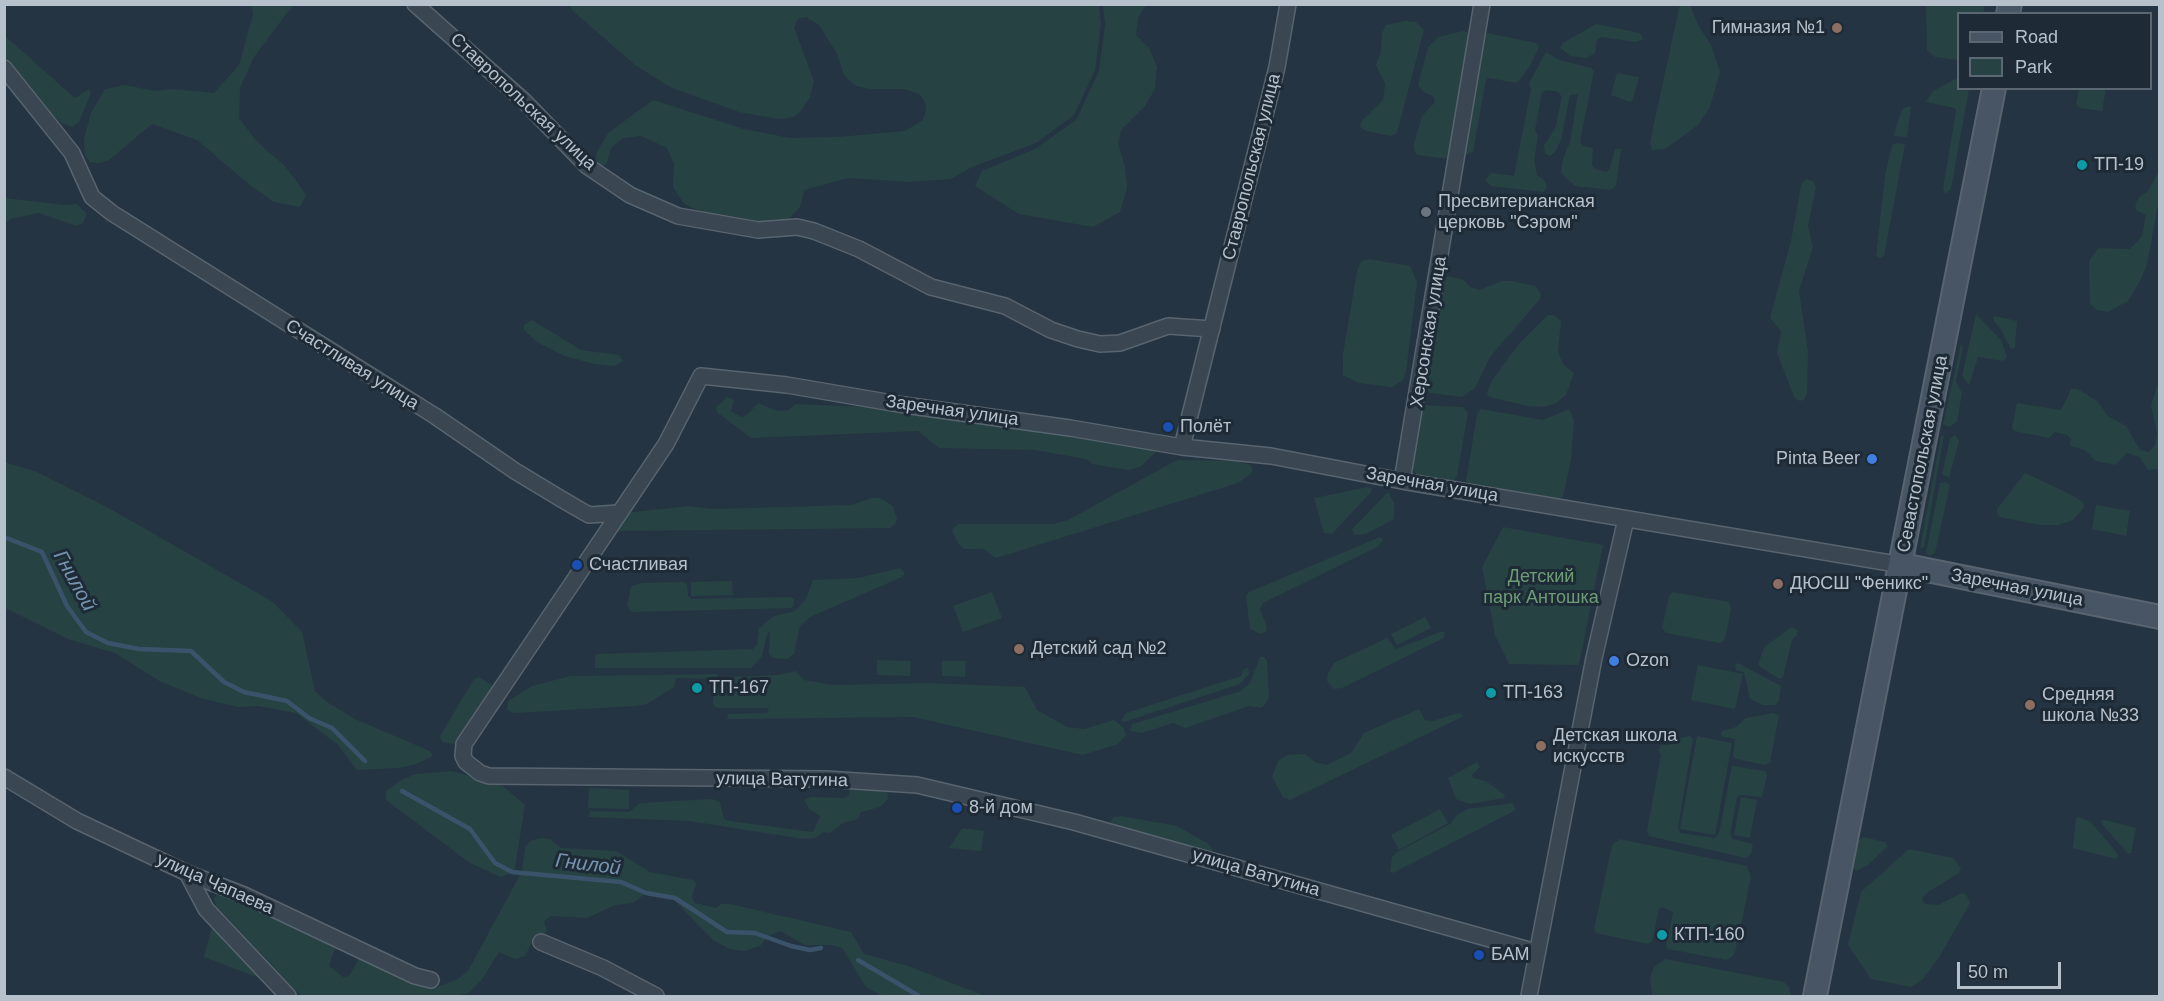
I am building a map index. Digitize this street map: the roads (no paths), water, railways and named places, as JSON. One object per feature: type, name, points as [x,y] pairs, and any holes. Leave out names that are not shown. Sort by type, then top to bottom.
[{"type":"main road","name":"Севастопольская улица","points":[[1815,996],[1902,565],[1952,295],[1994,90]]},
{"type":"main road","name":"Заречная улица","points":[[1902,565],[2160,617]]},
{"type":"street","name":"Ставропольская улица","points":[[415,4],[524,100],[587,166],[630,195],[678,216],[758,230],[797,227],[814,231],[859,249],[930,287],[1005,306],[1051,330],[1078,339],[1120,343],[1168,326],[1212,329]]},
{"type":"street","name":"Ставропольская улица","points":[[1182,447],[1277,67],[1288,4]]},
{"type":"street","name":"Херсонская улица","points":[[1402,481],[1482,4]]},
{"type":"street","name":"Счастливая улица","points":[[4,68],[72,153],[92,197],[224,286],[435,416],[515,471],[589,515],[618,513]]},
{"type":"street","name":"Заречная улица","points":[[701,376],[788,385],[1182,447],[1271,456],[1402,481],[1902,565]]},
{"type":"street","name":"улица Ватутина","points":[[701,376],[666,444],[464,744],[463,756],[480,773],[498,776],[590,775],[826,780],[917,785],[1074,822],[1536,952]]},
{"type":"street","points":[[1529,996],[1594,658],[1626,519]]},
{"type":"street","name":"улица Чапаева","points":[[4,777],[77,821],[187,873],[244,895],[415,976],[431,980]]},
{"type":"street","points":[[187,873],[206,909],[288,996]]},
{"type":"street","points":[[541,942],[603,968],[656,996]]},
{"type":"waterway","name":"Гнилой","points":[[4,537],[42,552],[67,606],[86,632],[108,643],[139,649],[191,651],[224,682],[244,692],[287,701],[309,718],[332,728],[365,761]]},
{"type":"waterway","name":"Гнилой","points":[[402,791],[470,829],[495,863],[512,872],[621,882],[646,893],[675,898],[727,932],[755,933],[810,950],[821,948]]},
{"type":"waterway","name":"Гнилой","points":[[858,960],[919,996]]},
{"type":"place","name":"Гимназия №1","points":[[1837,28]]},
{"type":"place","name":"ТП-19","points":[[2082,165]]},
{"type":"place","name":"Пресвитерианская церковь \"Сэром\"","points":[[1426,212]]},
{"type":"place","name":"Полёт","points":[[1168,427]]},
{"type":"place","name":"Pinta Beer","points":[[1872,459]]},
{"type":"place","name":"Счастливая","points":[[577,565]]},
{"type":"place","name":"ДЮСШ \"Феникс\"","points":[[1778,584]]},
{"type":"place","name":"Детский сад №2","points":[[1019,649]]},
{"type":"place","name":"Ozon","points":[[1614,661]]},
{"type":"place","name":"ТП-167","points":[[697,688]]},
{"type":"place","name":"ТП-163","points":[[1491,693]]},
{"type":"place","name":"Средняя школа №33","points":[[2030,705]]},
{"type":"place","name":"Детская школа искусств","points":[[1541,746]]},
{"type":"place","name":"8-й дом","points":[[957,808]]},
{"type":"place","name":"КТП-160","points":[[1662,935]]},
{"type":"place","name":"БАМ","points":[[1479,955]]},
{"type":"park label","name":"Детский парк Антошка","points":[[1541,587]]}]
